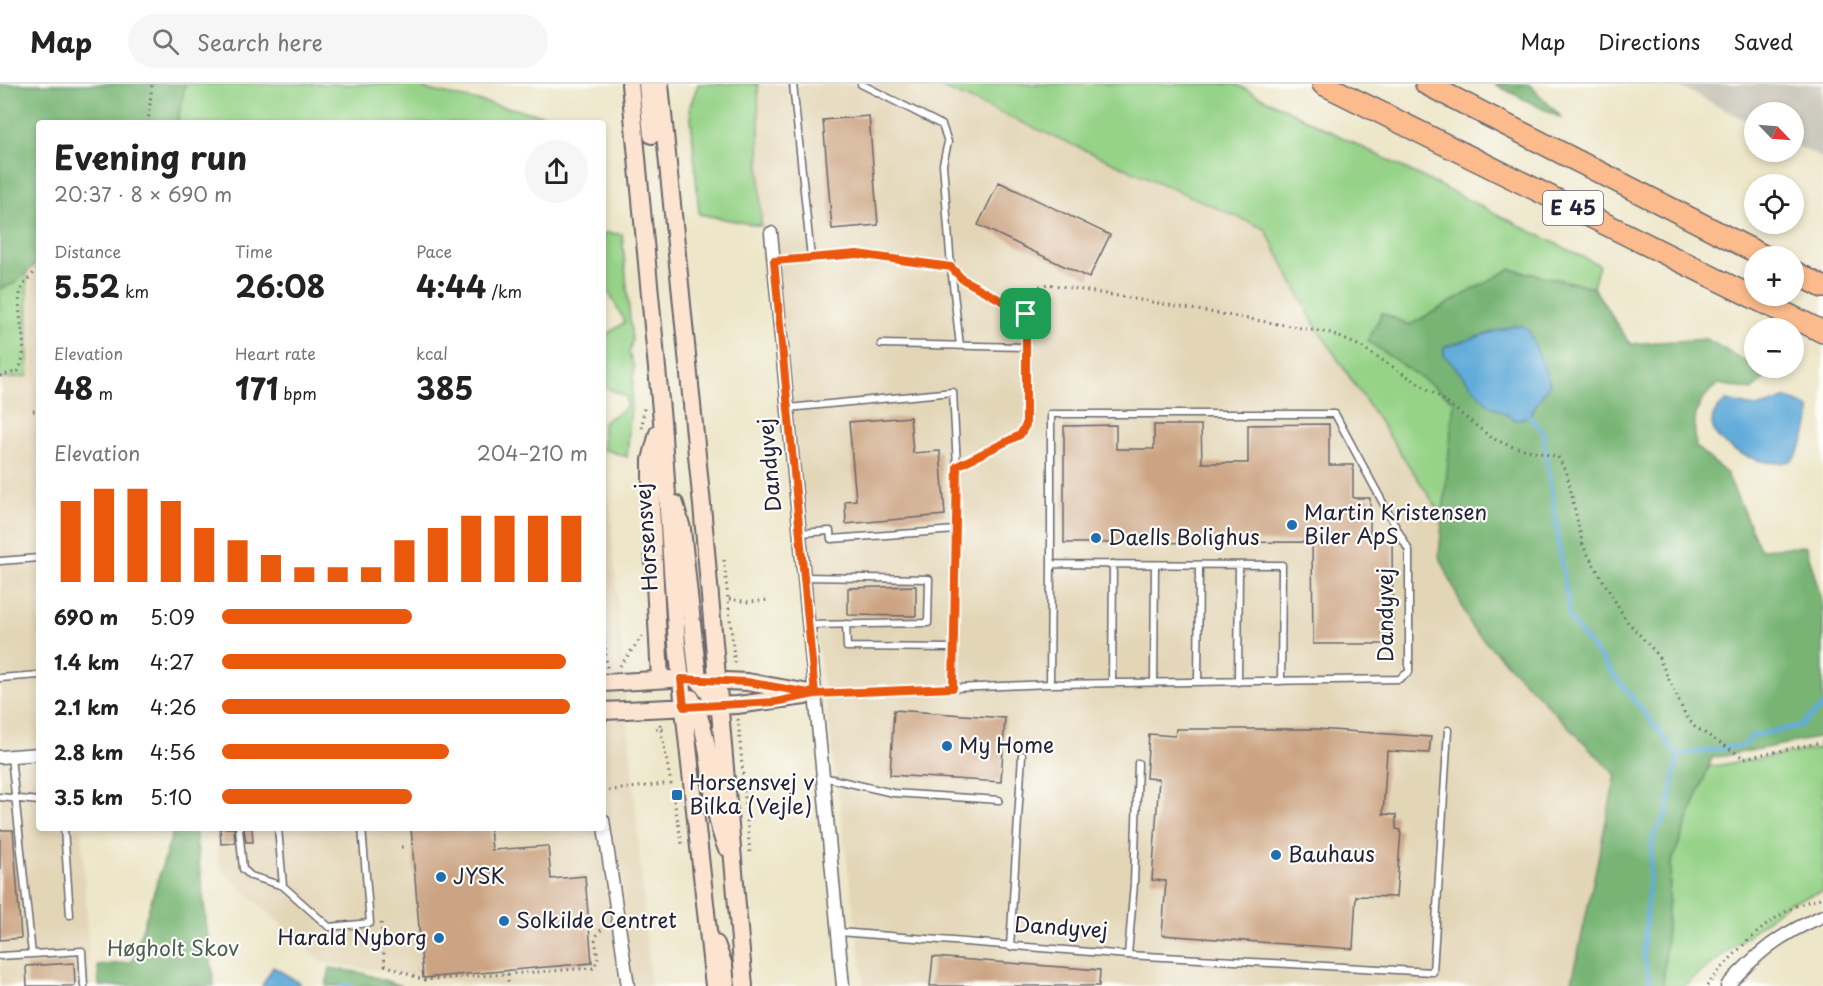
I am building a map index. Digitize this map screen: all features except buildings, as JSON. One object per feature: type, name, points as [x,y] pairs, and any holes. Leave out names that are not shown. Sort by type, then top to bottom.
[{"type":"highway","name":"E 45","points":[[1323,84],[1823,332]]},
{"type":"highway","name":"E 45","points":[[1426,84],[1744,246]]},
{"type":"highway","points":[[1804,277],[1823,287]]},
{"type":"main road","name":"Horsensvej","points":[[630,84],[662,421],[681,679],[690,707],[714,986]]},
{"type":"main road","points":[[647,84],[661,219],[675,246]]},
{"type":"main road","points":[[660,84],[702,505],[717,705],[744,986]]},
{"type":"main road","points":[[660,679],[651,460],[662,421]]},
{"type":"main road","points":[[664,461],[682,529],[698,679],[717,705]]},
{"type":"main road","name":"Dandyvej","points":[[610,679],[698,679],[747,682],[815,694]]},
{"type":"main road","name":"Dandyvej","points":[[606,711],[775,702],[815,694]]},
{"type":"main road","points":[[690,707],[705,734],[716,822],[732,864]]},
{"type":"main road","points":[[708,921],[724,966],[726,986]]},
{"type":"street","name":"Dandyvej","points":[[771,233],[843,986]]},
{"type":"street","points":[[5,757],[36,754]]},
{"type":"street","points":[[605,831],[628,986]]},
{"type":"street","points":[[1727,986],[1757,953],[1801,926],[1823,916]]},
{"type":"lane","points":[[794,84],[811,258]]},
{"type":"lane","points":[[861,84],[942,125],[948,142],[943,164],[960,346]]},
{"type":"lane","points":[[774,261],[857,254],[951,267]]},
{"type":"lane","points":[[957,466],[1020,435],[1026,425],[1027,330]]},
{"type":"lane","points":[[880,344],[1027,347]]},
{"type":"lane","points":[[788,408],[953,392],[957,466],[953,688]]},
{"type":"lane","name":"Dandyvej","points":[[815,694],[1050,684],[1399,679],[1409,672],[1409,551],[1335,414],[1051,414],[1051,564]]},
{"type":"lane","points":[[799,533],[830,531],[831,539],[956,530]]},
{"type":"lane","points":[[0,561],[36,558]]},
{"type":"lane","points":[[1050,684],[1051,564],[1282,566],[1281,681]]},
{"type":"lane","points":[[1112,683],[1113,564]]},
{"type":"lane","points":[[1154,682],[1155,565]]},
{"type":"lane","points":[[1198,682],[1199,565]]},
{"type":"lane","points":[[1238,681],[1239,565]]},
{"type":"lane","points":[[804,577],[929,579],[927,622],[808,625]]},
{"type":"lane","points":[[846,624],[847,647],[954,648]]},
{"type":"lane","points":[[0,678],[36,675]]},
{"type":"lane","name":"Dandyvej","points":[[839,932],[1128,955],[1434,972],[1448,730]]},
{"type":"lane","points":[[1010,947],[1022,755]]},
{"type":"lane","points":[[5,757],[15,798],[32,954]]},
{"type":"lane","points":[[1128,955],[1134,883],[1138,763]]},
{"type":"lane","points":[[823,777],[893,793],[999,800]]},
{"type":"lane","points":[[0,797],[36,801]]},
{"type":"lane","points":[[64,831],[70,915]]},
{"type":"lane","points":[[239,831],[243,869],[251,876],[283,886],[329,927],[370,923],[362,831]]},
{"type":"lane","points":[[278,831],[283,886]]},
{"type":"lane","points":[[0,956],[82,951],[84,986]]},
{"type":"path","points":[[148,120],[152,84]]},
{"type":"path","points":[[951,267],[962,279],[1026,314]]},
{"type":"path","points":[[0,376],[18,371],[24,361],[22,288],[36,272]]},
{"type":"path","points":[[1027,330],[1025,305],[1034,288],[1048,284],[1330,333],[1360,346],[1438,396],[1492,438],[1510,446],[1558,457],[1567,474],[1582,546],[1589,561],[1626,620],[1657,654],[1686,716],[1695,727],[1744,758],[1823,742]]},
{"type":"path","points":[[723,582],[732,581]]},
{"type":"path","points":[[724,598],[749,602],[768,600]]},
{"type":"path","points":[[610,679],[648,629]]},
{"type":"path","points":[[606,648],[610,679]]},
{"type":"path","points":[[656,729],[667,729]]},
{"type":"path","points":[[606,791],[665,784]]},
{"type":"path","points":[[671,822],[681,821]]},
{"type":"path","points":[[401,847],[407,847]]},
{"type":"path","points":[[381,923],[386,965],[423,980],[593,968],[598,960],[595,938],[608,923]]},
{"type":"path","points":[[508,974],[508,986]]},
{"type":"shaded area","points":[[758,84],[934,84],[1266,229],[1315,325],[1444,518],[1439,555],[1472,628],[1616,775],[1571,986],[864,986],[761,226]]},
{"type":"shaded area","points":[[1675,84],[1823,84],[1823,159],[1804,149],[1804,102],[1744,102],[1744,119]]},
{"type":"shaded area","points":[[36,264],[36,831],[82,831],[90,986],[0,986],[0,289],[15,283]]},
{"type":"shaded area","points":[[606,467],[651,986],[493,986],[323,963],[218,867],[216,831],[606,831]]},
{"type":"green space","points":[[0,84],[185,84],[178,120],[36,120],[36,264],[15,283],[0,289]]},
{"type":"green space","points":[[185,84],[415,84],[428,90],[564,120],[178,120]]},
{"type":"green space","points":[[698,84],[758,84],[761,226],[699,214],[690,106]]},
{"type":"green space","points":[[934,84],[1235,84],[1599,265],[1593,287],[1510,269],[1410,325],[1382,313],[1368,341],[1454,401],[1444,518],[1315,325],[1265,229]]},
{"type":"green space","points":[[1494,84],[1529,84],[1563,119]]},
{"type":"green space","points":[[606,233],[622,234],[632,341],[629,353],[634,367],[627,457],[606,450],[606,420],[626,408],[626,396],[606,388],[606,335],[625,322],[606,292]]},
{"type":"green space","points":[[1510,269],[1593,287],[1630,344],[1706,339],[1744,360],[1744,378],[1765,378],[1752,390],[1718,384],[1710,391],[1700,404],[1695,420],[1696,447],[1727,474],[1760,549],[1806,546],[1823,605],[1823,737],[1712,758],[1671,864],[1663,986],[1571,986],[1616,775],[1472,628],[1439,555],[1454,401],[1368,341],[1382,313],[1410,325]]},
{"type":"green space","points":[[27,272],[28,376],[0,379],[0,284]]},
{"type":"green space","points":[[1823,748],[1823,891],[1788,903],[1684,986],[1663,986],[1671,864],[1708,767]]},
{"type":"green space","name":"Høgholt Skov","points":[[173,831],[195,831],[214,986],[99,986],[98,966],[132,962]]},
{"type":"green space","points":[[330,968],[362,973],[402,986],[326,986]]},
{"type":"water","points":[[1513,326],[1523,326],[1529,331],[1550,383],[1529,416],[1516,420],[1488,404],[1444,355],[1444,347]]},
{"type":"water","points":[[1787,398],[1809,408],[1810,412],[1809,424],[1803,441],[1793,459],[1782,463],[1750,457],[1733,450],[1720,439],[1713,428],[1714,414],[1726,401],[1756,407]]},
{"type":"water","points":[[273,967],[300,983],[298,986],[262,986]]},
{"type":"waterway","points":[[1529,416],[1543,432],[1570,620],[1678,755],[1667,814],[1653,836],[1643,955],[1651,986]]},
{"type":"waterway","points":[[1678,755],[1745,745],[1752,736],[1800,726],[1823,706]]},
{"type":"waterway","points":[[342,986],[351,986]]},
{"type":"place","name":"Martin Kristensen Biler ApS","points":[[1292,525]]},
{"type":"place","name":"Daells Bolighus","points":[[1096,538]]},
{"type":"place","name":"My Home","points":[[947,746]]},
{"type":"place","name":"Horsensvej v Bilka (Vejle)","points":[[677,795]]},
{"type":"place","name":"Bauhaus","points":[[1276,855]]},
{"type":"place","name":"JYSK","points":[[441,877]]},
{"type":"place","name":"Solkilde Centret","points":[[504,921]]},
{"type":"place","name":"Harald Nyborg","points":[[439,938]]},
{"type":"route","points":[[1026,314],[962,279],[951,267],[857,254],[774,261],[815,694],[747,682],[681,679],[684,707],[775,702],[815,694],[953,688],[957,466],[1020,435],[1026,425],[1026,314]]}]
